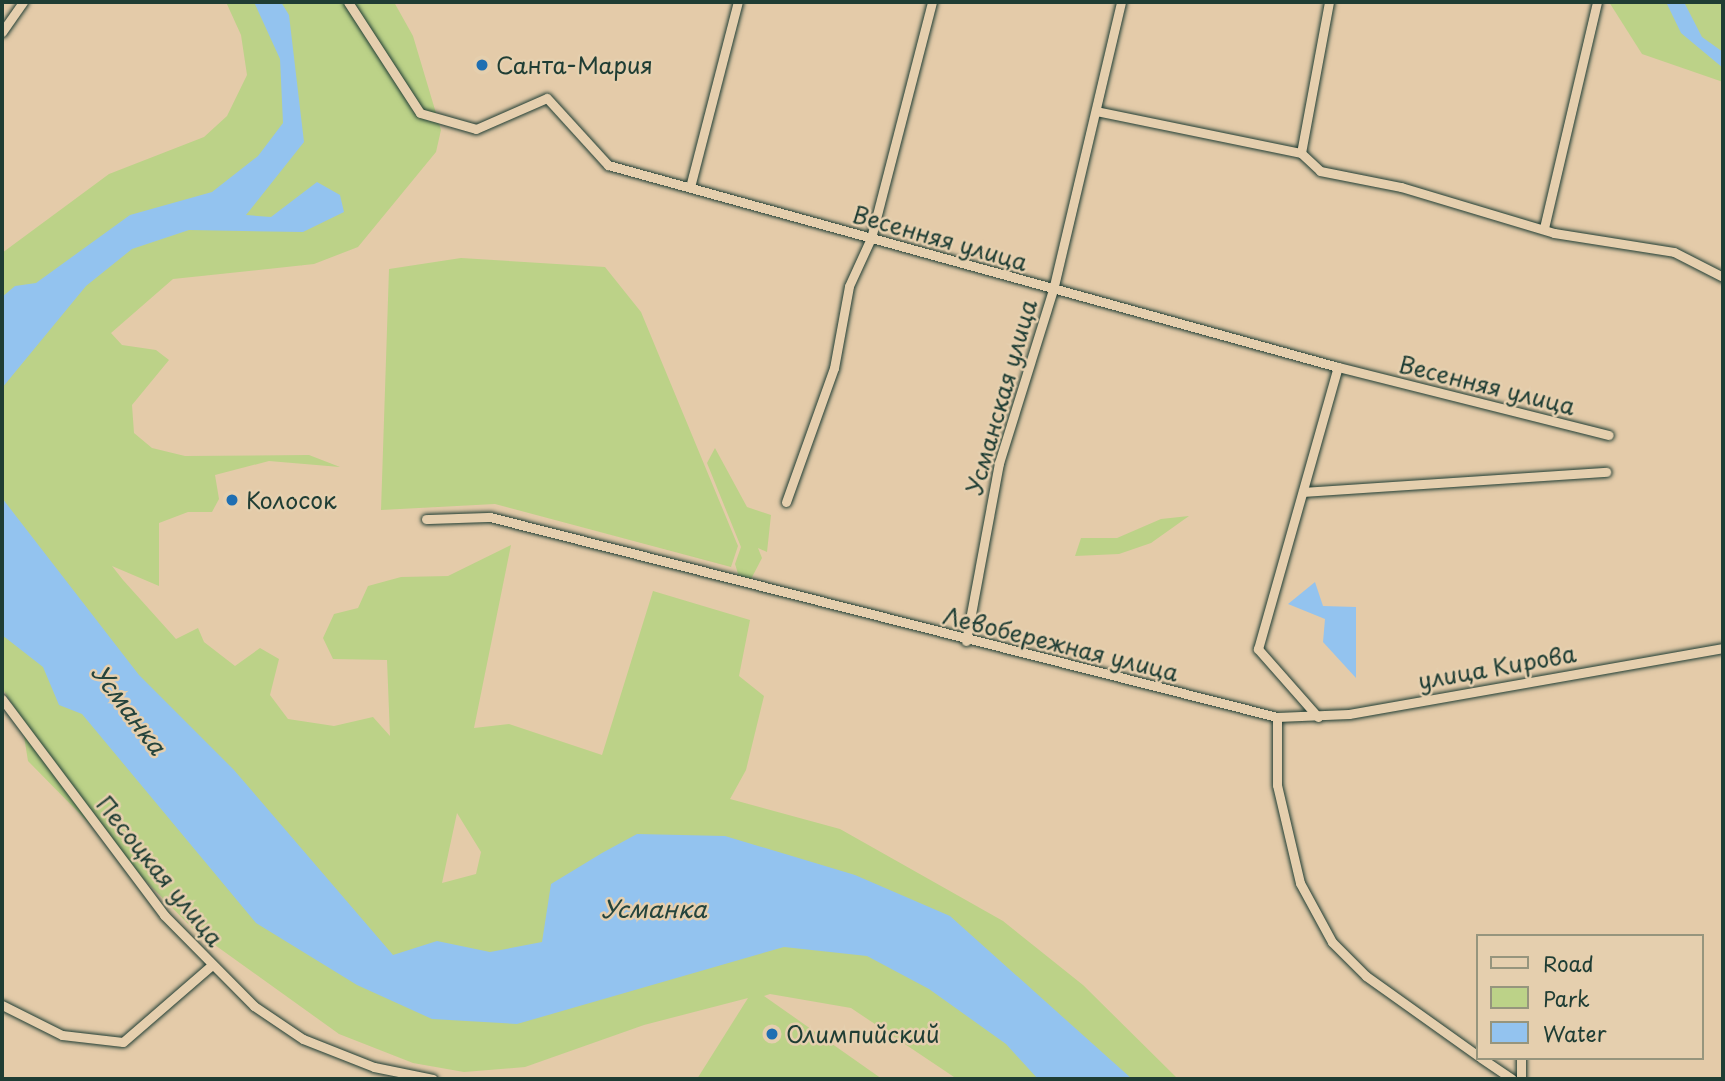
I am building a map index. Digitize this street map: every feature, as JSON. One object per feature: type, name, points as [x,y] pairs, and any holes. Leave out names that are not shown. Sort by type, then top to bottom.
[{"type":"street","points":[[2,32],[23,2]]},
{"type":"street","name":"Весенняя улица","points":[[348,2],[420,113],[476,129],[547,98],[608,164],[1338,368],[1609,435]]},
{"type":"street","points":[[690,187],[738,2]]},
{"type":"street","points":[[786,502],[834,368],[849,286],[870,238],[932,2]]},
{"type":"street","name":"Усманская улица","points":[[967,641],[999,463],[1052,290],[1121,2]]},
{"type":"street","points":[[1301,153],[1329,2]]},
{"type":"street","points":[[1544,228],[1597,2]]},
{"type":"street","points":[[1097,111],[1301,153],[1320,171],[1637,251],[1674,252],[1723,277]]},
{"type":"street","points":[[1318,717],[1258,649],[1338,368]]},
{"type":"street","points":[[1303,492],[1606,472]]},
{"type":"street","name":"Левобережная улица","points":[[426,519],[490,517],[967,641],[1277,717]]},
{"type":"street","name":"улица Кирова","points":[[1277,717],[1318,717],[1723,648]]},
{"type":"street","name":"Песоцкая улица","points":[[2,699],[164,915],[254,1006],[303,1039],[374,1067],[433,1079]]},
{"type":"street","points":[[1277,717],[1277,785],[1300,883],[1332,942],[1366,976],[1476,1054]]},
{"type":"street","points":[[2,1006],[62,1035],[123,1042],[212,965]]},
{"type":"street","points":[[1484,1060],[1512,1079]]},
{"type":"street","points":[[1521,1060],[1521,1079]]},
{"type":"green space","points":[[226,2],[394,2],[413,36],[441,130],[436,152],[358,247],[314,264],[173,279],[111,333],[122,345],[156,350],[169,360],[132,405],[134,433],[152,448],[185,456],[309,455],[340,467],[269,461],[215,475],[219,499],[212,512],[188,512],[159,523],[159,586],[112,566],[123,580],[176,639],[198,628],[204,642],[235,666],[260,648],[279,659],[270,695],[288,719],[334,726],[373,717],[390,736],[387,660],[333,659],[323,638],[334,614],[358,608],[368,586],[401,577],[448,576],[511,545],[474,728],[509,724],[602,755],[653,591],[750,620],[739,676],[764,696],[746,770],[730,799],[840,829],[1003,921],[1083,985],[1178,1079],[957,1079],[851,1008],[770,994],[764,996],[882,1079],[697,1079],[748,998],[644,1025],[525,1067],[464,1072],[413,1063],[339,1034],[194,930],[28,761],[21,718],[2,688],[2,253],[109,174],[204,137],[227,116],[247,75],[241,35]],"holes":[[[457,813],[481,852],[476,874],[442,883]]]},
{"type":"green space","points":[[1609,2],[1723,2],[1723,82],[1642,54]]},
{"type":"green space","points":[[461,258],[605,267],[641,312],[738,546],[731,567],[495,504],[381,510],[389,269]]},
{"type":"green space","points":[[715,448],[747,507],[771,515],[767,552],[758,548],[762,558],[750,581],[739,577],[735,564],[741,547],[707,463]]},
{"type":"green space","points":[[1189,516],[1151,543],[1119,554],[1075,556],[1081,538],[1117,538],[1161,519]]},
{"type":"water","points":[[254,2],[281,2],[289,15],[304,142],[246,215],[271,217],[317,182],[340,195],[344,212],[303,232],[189,230],[132,249],[86,286],[2,388],[2,297],[15,286],[36,283],[130,215],[212,192],[258,156],[283,123],[280,59]]},
{"type":"water","points":[[1666,2],[1684,2],[1702,37],[1723,52],[1723,68],[1681,33]]},
{"type":"water","name":"Усманка","points":[[2,498],[139,675],[234,770],[393,955],[437,941],[490,952],[542,942],[551,884],[602,853],[637,834],[725,836],[855,875],[950,916],[1132,1079],[1038,1079],[1006,1044],[929,989],[867,956],[784,947],[517,1024],[432,1019],[357,985],[256,923],[82,714],[59,705],[43,667],[2,635]]},
{"type":"water","points":[[1315,582],[1323,606],[1356,607],[1356,678],[1323,642],[1325,619],[1288,604]]},
{"type":"place","name":"Санта-Мария","points":[[482,65]]},
{"type":"place","name":"Колосок","points":[[232,500]]},
{"type":"place","name":"Олимпийский","points":[[772,1034]]}]
